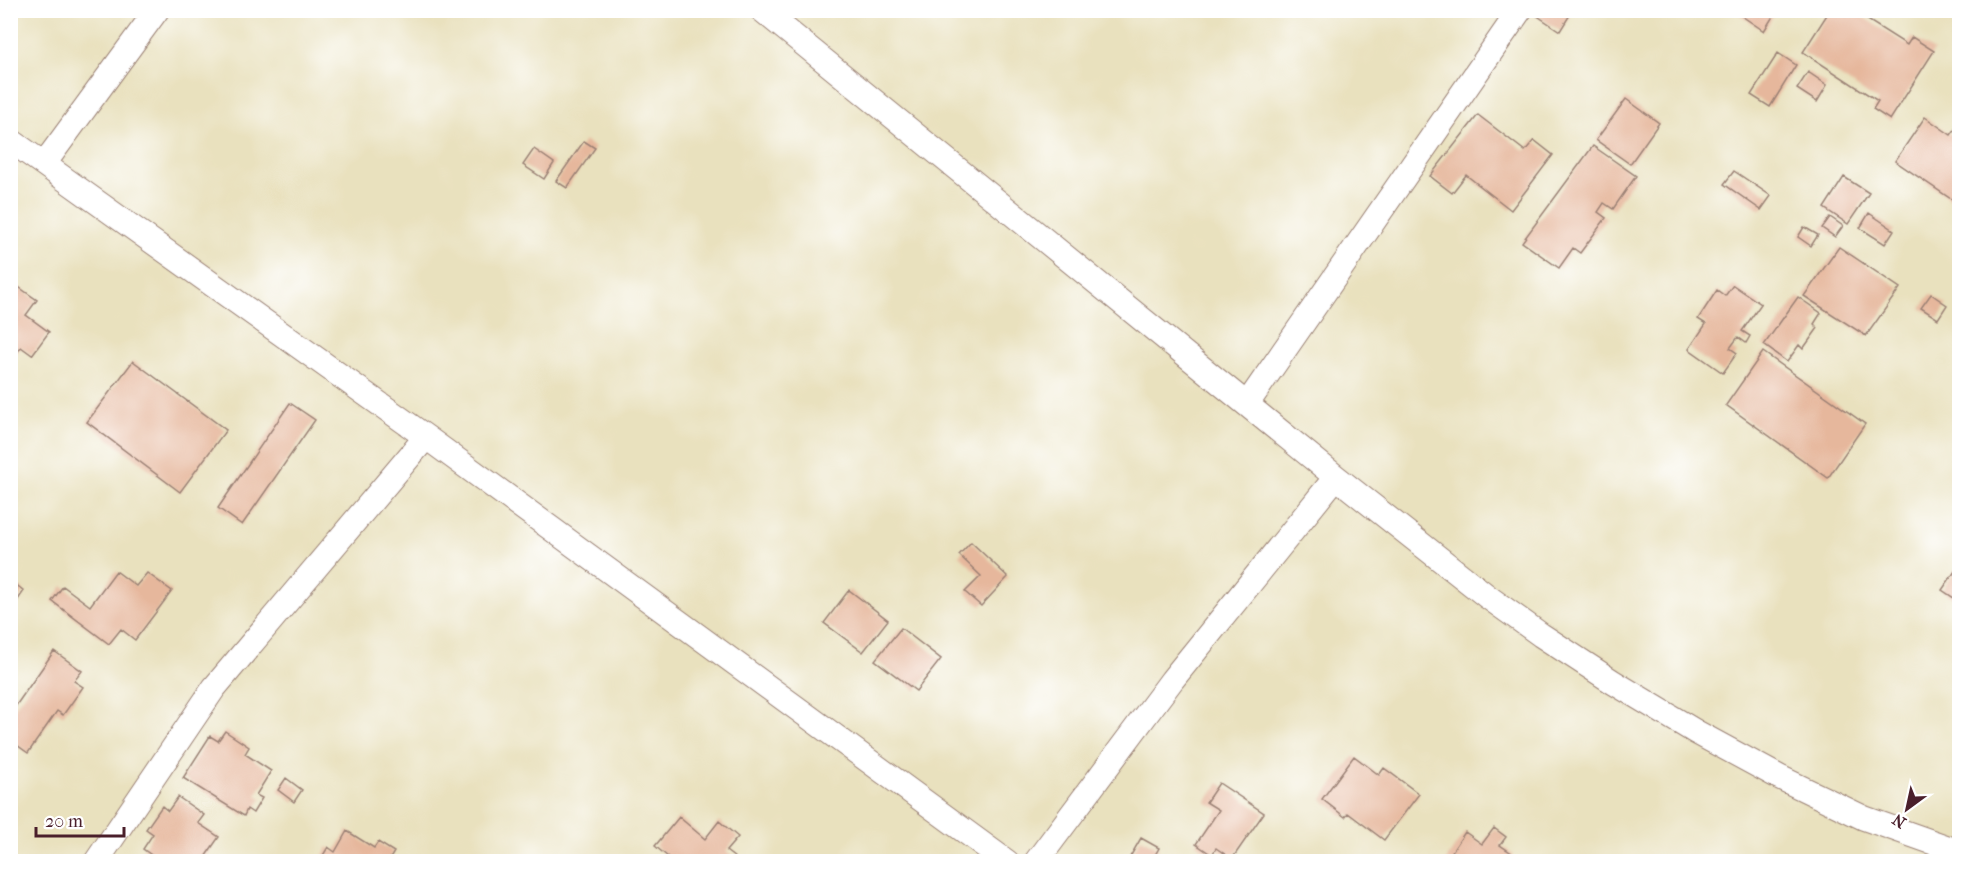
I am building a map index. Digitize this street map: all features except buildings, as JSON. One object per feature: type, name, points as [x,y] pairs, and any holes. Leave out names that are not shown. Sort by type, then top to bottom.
[{"type":"street","points":[[44,164],[157,10]]},
{"type":"street","points":[[762,10],[1336,477],[1541,635],[1659,710],[1779,777],[1864,818],[1959,852]]},
{"type":"street","points":[[1247,404],[1520,10]]},
{"type":"street","points":[[10,140],[426,437],[1007,861]]},
{"type":"street","points":[[96,861],[214,688],[426,437]]},
{"type":"street","points":[[1036,861],[1172,680],[1336,477]]}]
